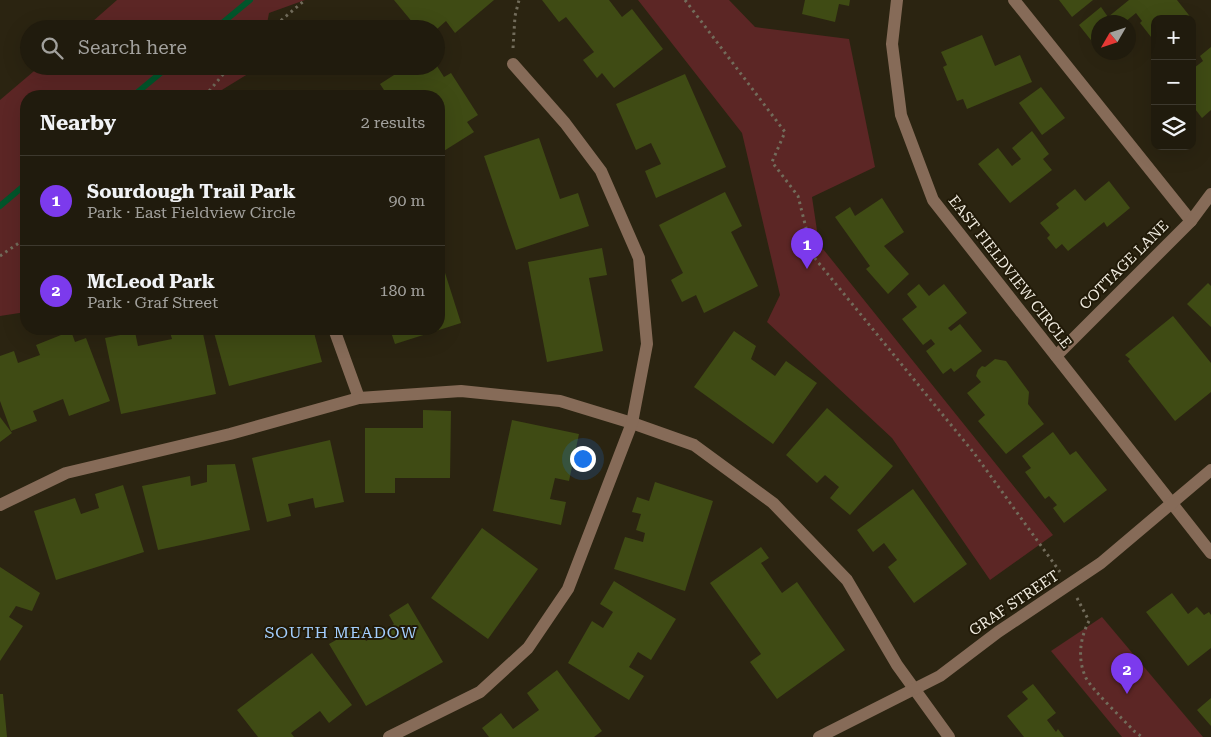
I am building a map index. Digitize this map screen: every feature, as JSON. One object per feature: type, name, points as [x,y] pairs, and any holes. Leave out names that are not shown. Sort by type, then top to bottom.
[{"type":"street","name":"EAST FIELDVIEW CIRCLE","points":[[896,0],[892,44],[901,115],[933,200],[1211,553]]},
{"type":"street","points":[[1014,0],[1191,221]]},
{"type":"street","points":[[389,737],[480,692],[528,648],[568,589],[632,423],[647,344],[639,258],[602,171],[565,123],[513,64]]},
{"type":"street","name":"COTTAGE LANE","points":[[1056,356],[1191,221],[1211,194]]},
{"type":"street","points":[[336,335],[359,398]]},
{"type":"street","points":[[0,505],[66,473],[230,434],[359,398],[461,391],[560,401],[632,423],[694,445],[773,503],[847,580],[897,665],[950,737]]},
{"type":"street","name":"GRAF STREET","points":[[819,737],[940,676],[998,632],[1101,563],[1211,470]]},
{"type":"path","points":[[282,20],[305,0]]},
{"type":"path","points":[[513,64],[515,16],[519,0]]},
{"type":"path","points":[[686,0],[785,132],[772,162],[798,196],[813,256],[974,453],[1056,566],[1086,613],[1089,621],[1080,645],[1081,661],[1086,678],[1142,737]]},
{"type":"path","points":[[209,90],[222,75]]},
{"type":"path","points":[[0,256],[20,242]]},
{"type":"shaded area","points":[[117,0],[305,0],[269,13],[268,20],[94,20]]},
{"type":"shaded area","points":[[638,0],[729,0],[755,27],[849,39],[875,167],[812,197],[819,244],[1053,535],[990,580],[892,438],[767,322],[780,295],[742,133]]},
{"type":"shaded area","points":[[29,75],[246,75],[222,90],[20,90],[20,313],[0,316],[0,100]]},
{"type":"shaded area","points":[[1102,617],[1203,737],[1122,737],[1051,651]]},
{"type":"building","points":[[394,0],[494,0],[455,33],[445,20],[411,20]]},
{"type":"building","points":[[542,0],[609,0],[622,17],[632,9],[663,49],[614,88],[602,73],[597,78],[583,60],[594,52],[566,17],[559,22]]},
{"type":"building","points":[[805,0],[850,0],[849,6],[839,4],[835,22],[802,14]]},
{"type":"building","points":[[1059,0],[1093,0],[1072,17]]},
{"type":"building","points":[[1129,0],[1177,0],[1189,15],[1151,15],[1151,37],[1140,23],[1142,21],[1136,13],[1134,15],[1110,15]]},
{"type":"building","points":[[1101,7],[1107,15],[1091,15]]},
{"type":"building","points":[[1091,15],[1091,40],[1079,25]]},
{"type":"building","points":[[982,35],[995,66],[1020,55],[1032,82],[967,109],[963,99],[957,101],[943,67],[947,65],[941,52]]},
{"type":"building","points":[[1211,47],[1211,110],[1202,118],[1196,110],[1196,66],[1203,61],[1200,56]]},
{"type":"building","points":[[451,73],[478,115],[467,122],[474,132],[445,150],[445,90],[384,90],[380,84],[394,75],[443,75],[444,77]]},
{"type":"building","points":[[685,74],[726,167],[656,198],[645,171],[661,164],[651,143],[636,150],[616,104]]},
{"type":"building","points":[[1041,87],[1065,118],[1042,135],[1019,103]]},
{"type":"building","points":[[1032,131],[1049,154],[1043,159],[1052,170],[1010,203],[978,164],[998,148],[1012,166],[1021,159],[1012,148]]},
{"type":"building","points":[[539,138],[560,199],[578,193],[589,226],[516,250],[484,156]]},
{"type":"building","points":[[1109,181],[1130,208],[1107,227],[1104,222],[1068,251],[1062,244],[1056,249],[1047,238],[1050,235],[1040,223],[1059,208],[1056,204],[1075,189],[1085,201]]},
{"type":"building","points":[[725,192],[742,226],[731,232],[758,286],[704,313],[696,295],[682,302],[671,280],[683,273],[659,225]]},
{"type":"building","points":[[882,198],[904,232],[884,246],[909,274],[888,294],[866,269],[870,266],[835,217],[850,207],[855,216]]},
{"type":"building","points":[[602,248],[607,275],[589,278],[603,351],[547,362],[528,262]]},
{"type":"building","points":[[445,273],[461,323],[445,328]]},
{"type":"building","points":[[1208,283],[1211,286],[1211,327],[1187,304]]},
{"type":"building","points":[[919,284],[929,296],[944,284],[967,313],[948,328],[951,331],[960,324],[982,351],[954,372],[951,368],[943,374],[926,351],[935,344],[931,339],[923,345],[902,319],[917,307],[907,294]]},
{"type":"building","points":[[1173,316],[1211,363],[1211,392],[1175,421],[1128,361],[1130,359],[1125,355]]},
{"type":"building","points":[[734,331],[756,346],[751,359],[775,376],[786,361],[817,383],[773,444],[694,387]]},
{"type":"building","points":[[61,335],[72,335],[75,342],[86,338],[110,401],[69,416],[63,399],[33,411],[37,421],[11,431],[0,401],[0,356],[14,351],[18,363],[40,355],[36,345]]},
{"type":"building","points":[[120,335],[136,335],[138,346],[172,339],[171,335],[203,335],[216,394],[121,414],[105,338]]},
{"type":"building","points":[[215,335],[315,335],[322,362],[229,386]]},
{"type":"building","points":[[392,335],[423,335],[395,344]]},
{"type":"building","points":[[995,359],[1006,361],[1029,392],[1028,404],[1044,424],[1006,454],[978,421],[985,415],[967,393],[981,382],[976,376],[978,370]]},
{"type":"building","points":[[827,408],[893,466],[850,515],[830,498],[839,487],[825,475],[817,483],[786,455]]},
{"type":"building","points":[[423,410],[451,411],[450,478],[395,478],[395,493],[365,493],[365,428],[423,428]]},
{"type":"building","points":[[0,417],[12,433],[0,442]]},
{"type":"building","points":[[512,420],[579,434],[569,481],[555,478],[550,499],[566,502],[561,525],[493,511]]},
{"type":"building","points":[[1053,432],[1070,455],[1076,451],[1107,490],[1064,523],[1053,508],[1057,505],[1049,496],[1045,499],[1025,472],[1031,468],[1022,456]]},
{"type":"building","points":[[330,440],[344,502],[315,508],[313,498],[288,504],[291,516],[267,522],[252,458]]},
{"type":"building","points":[[235,464],[250,530],[158,550],[142,486],[190,476],[191,486],[207,482],[207,465]]},
{"type":"building","points":[[655,482],[713,501],[685,591],[614,569],[625,537],[643,542],[645,533],[636,530],[641,514],[632,512],[637,497],[649,501]]},
{"type":"building","points":[[123,485],[144,552],[56,580],[34,511],[75,498],[81,514],[99,508],[95,494]]},
{"type":"building","points":[[913,489],[967,564],[914,603],[888,567],[897,560],[884,543],[873,552],[857,530]]},
{"type":"building","points":[[482,528],[538,569],[488,639],[431,598]]},
{"type":"building","points":[[761,547],[769,558],[761,563],[782,593],[797,582],[845,650],[777,699],[750,662],[761,654],[710,583]]},
{"type":"building","points":[[0,567],[40,593],[32,611],[16,606],[9,617],[23,626],[0,661]]},
{"type":"building","points":[[614,581],[676,619],[651,660],[638,652],[629,667],[644,676],[629,700],[568,663],[592,621],[603,628],[613,612],[600,604]]},
{"type":"building","points":[[1172,593],[1188,614],[1197,607],[1204,615],[1209,612],[1211,615],[1211,648],[1188,666],[1146,612]]},
{"type":"building","points":[[408,603],[443,662],[366,706],[329,644],[359,627],[366,641],[394,624],[389,615]]},
{"type":"building","points":[[312,653],[352,705],[329,723],[320,711],[291,733],[294,737],[258,737],[237,710]]},
{"type":"building","points":[[557,670],[602,731],[594,737],[489,737],[482,728],[501,713],[513,729],[539,710],[527,693]]},
{"type":"building","points":[[1033,684],[1056,713],[1047,720],[1056,732],[1058,729],[1064,737],[1024,737],[1007,716],[1028,699],[1022,692]]},
{"type":"building","points":[[0,694],[3,694],[7,737],[0,737]]},
{"type":"building","points":[[1211,698],[1211,726],[1197,710]]},
{"type":"waterway","points":[[226,20],[250,0]]},
{"type":"waterway","points":[[140,90],[158,75]]},
{"type":"waterway","points":[[0,206],[20,189]]},
{"type":"place","name":"Sourdough Trail Park","points":[[807,269]]},
{"type":"place","name":"McLeod Park","points":[[1127,694]]},
{"type":"district","name":"SOUTH MEADOW","points":[[341,632]]}]
